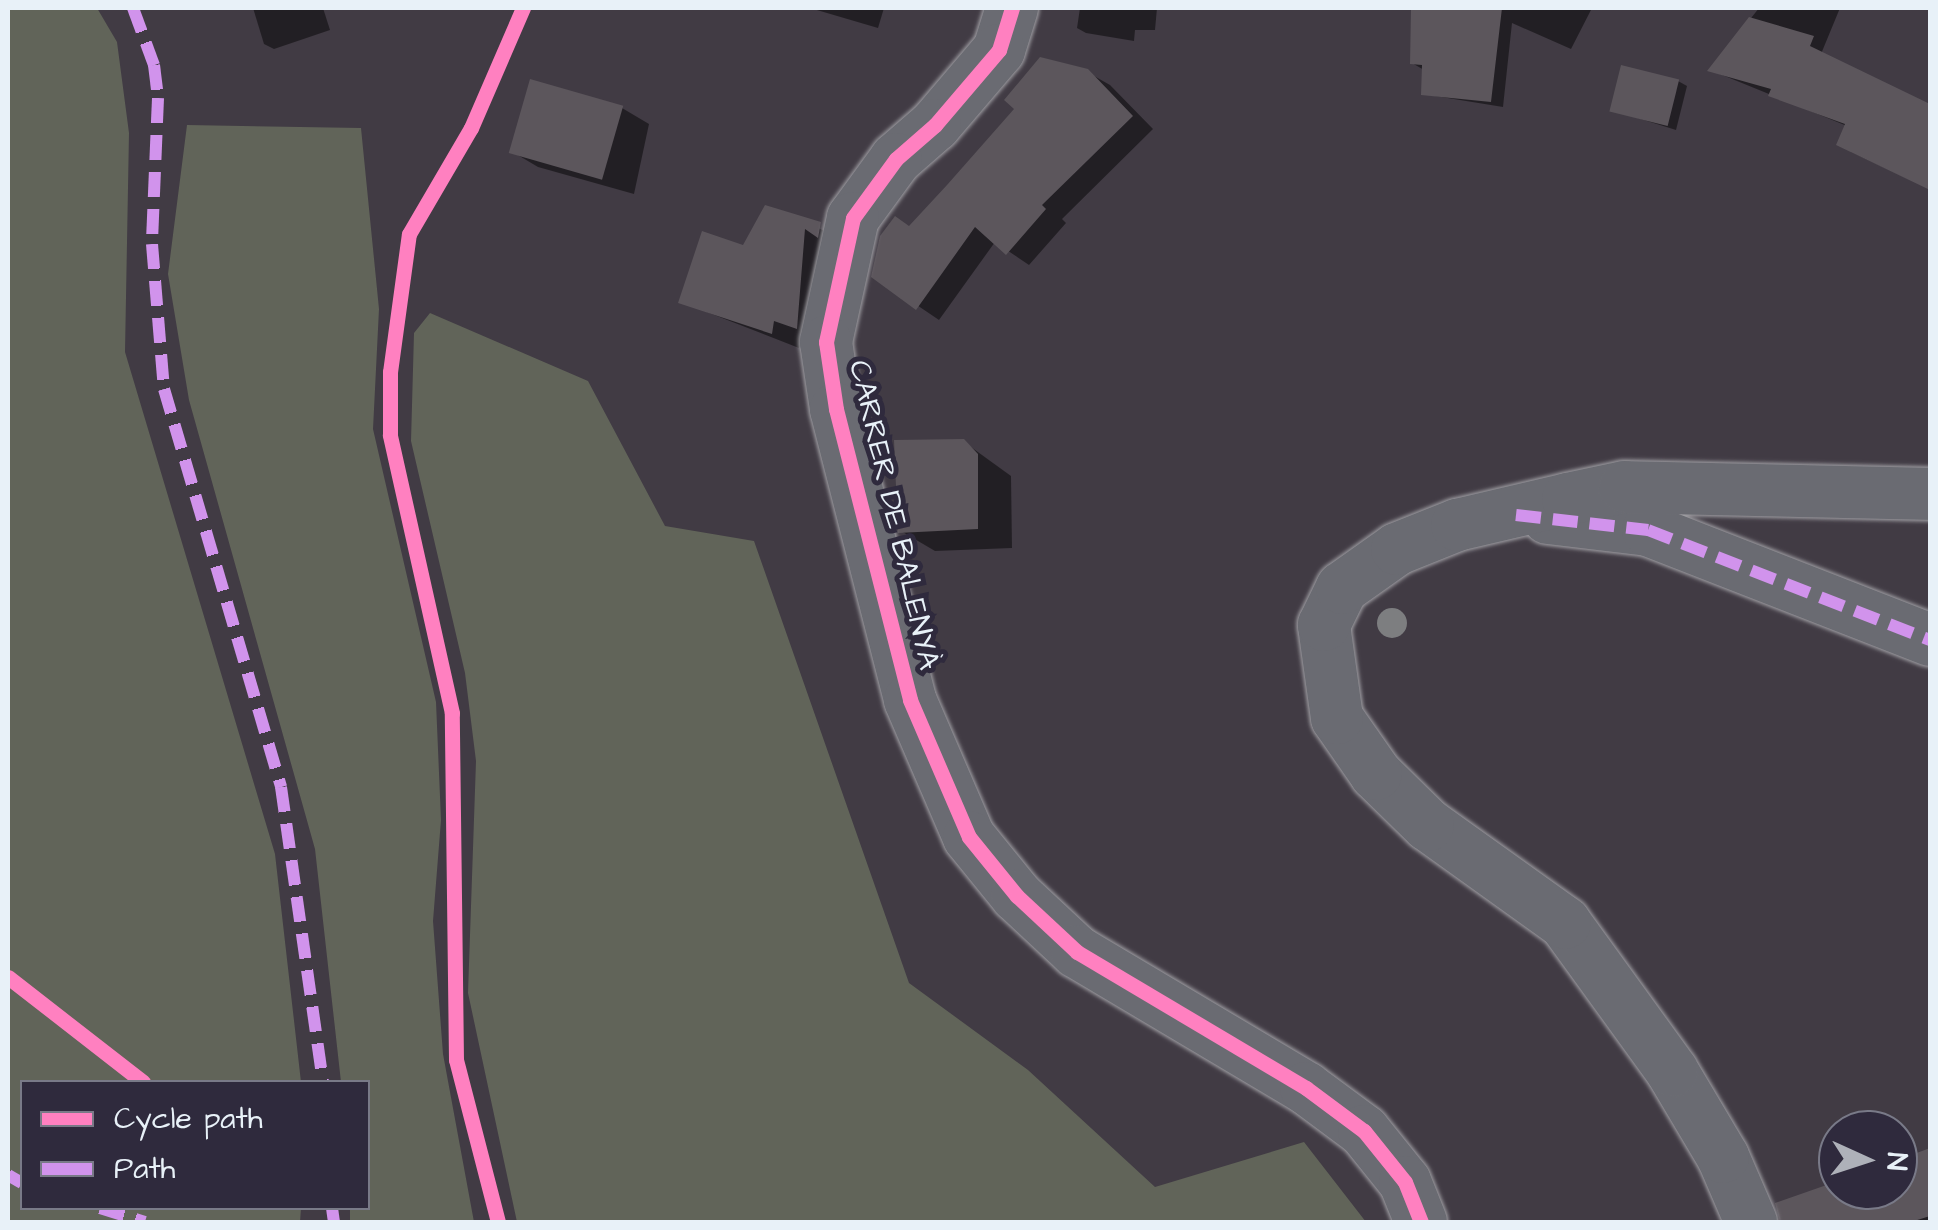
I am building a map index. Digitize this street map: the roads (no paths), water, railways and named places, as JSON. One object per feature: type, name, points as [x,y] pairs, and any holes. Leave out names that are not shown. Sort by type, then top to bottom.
[{"type":"street","name":"CARRER DE BALENYÀ","points":[[1012,8],[999,50],[936,125],[896,159],[853,218],[826,342],[836,409],[910,700],[969,837],[1016,896],[1077,952],[1306,1088],[1364,1131],[1405,1182],[1421,1222]]},
{"type":"street","points":[[1752,1222],[1723,1157],[1672,1071],[1565,922],[1428,825],[1376,774],[1337,718],[1324,625],[1342,588],[1397,548],[1458,526],[1625,487],[1930,494]]},
{"type":"street","points":[[1516,515],[1648,530],[1930,640]]}]
